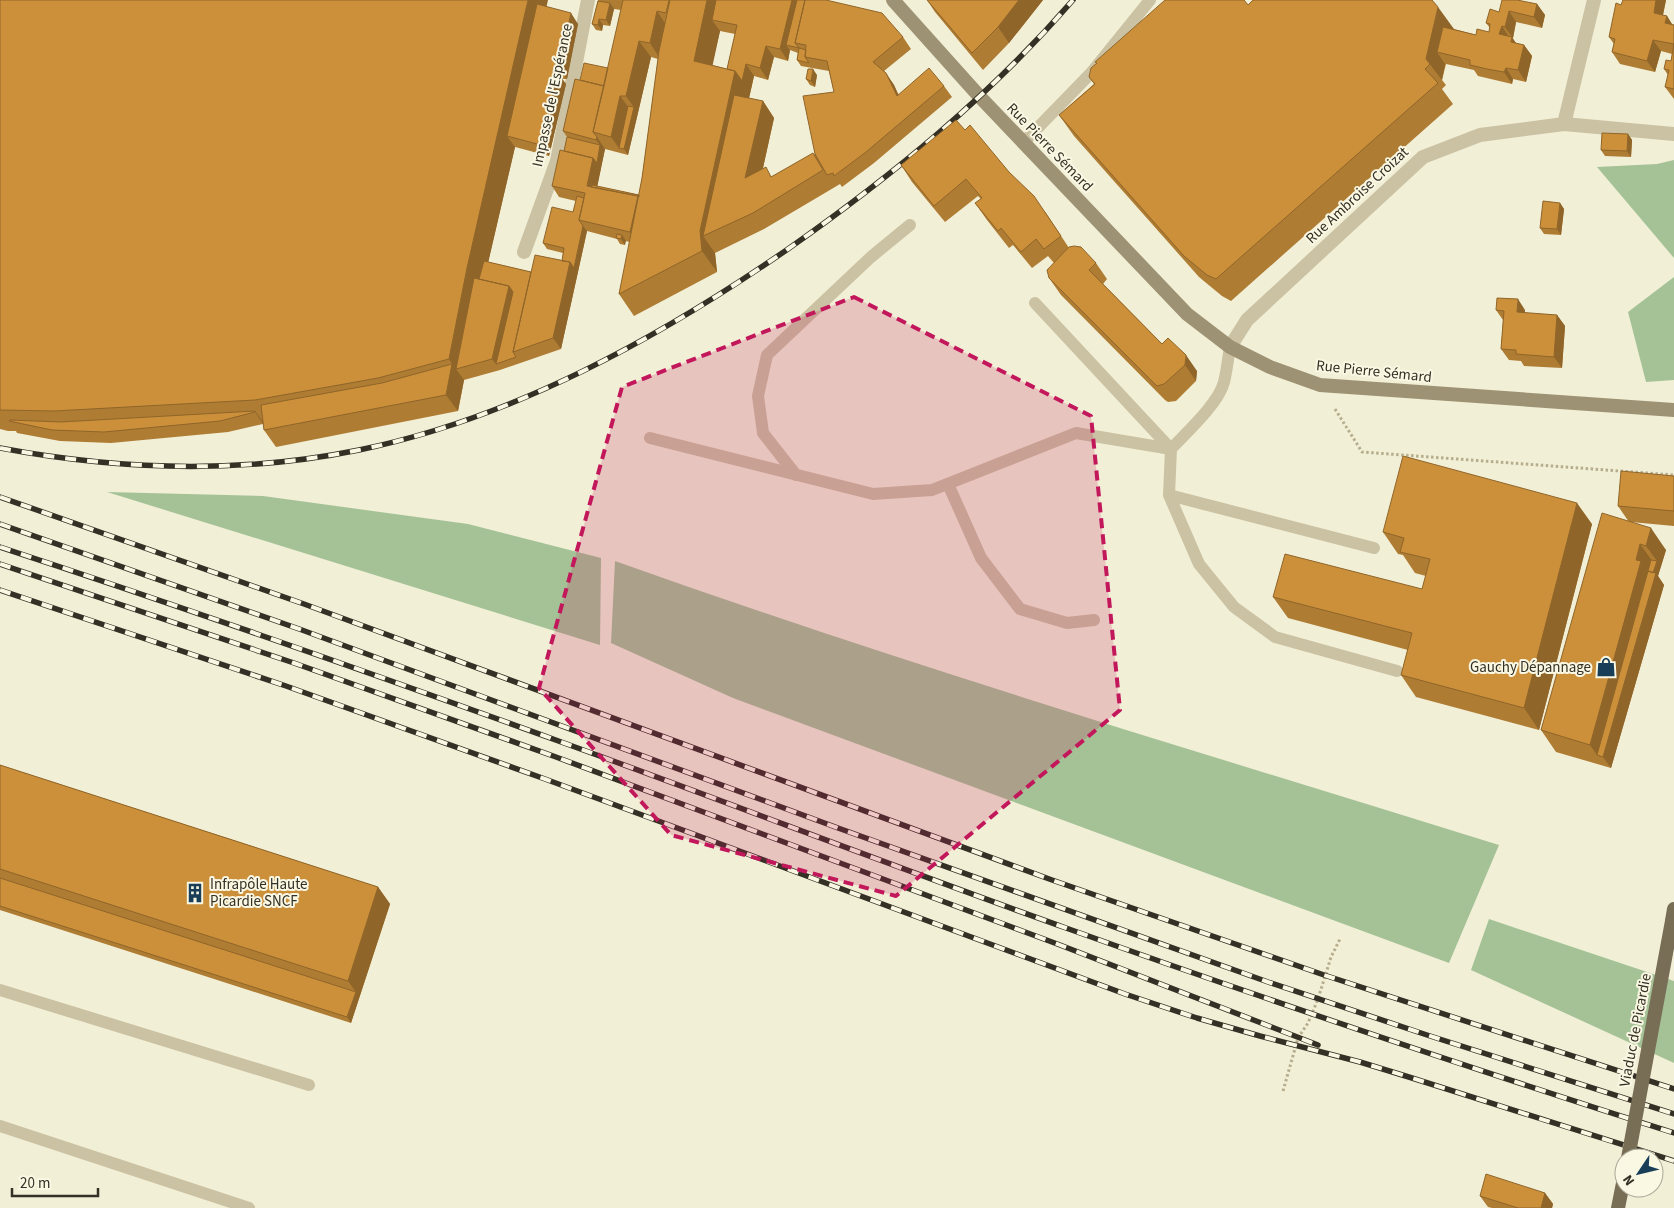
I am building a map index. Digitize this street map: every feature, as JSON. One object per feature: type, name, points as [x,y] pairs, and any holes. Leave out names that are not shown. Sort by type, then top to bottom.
[{"type":"main road","name":"Rue Pierre Sémard","points":[[893,0],[974,91],[1187,314],[1230,346],[1270,367],[1320,385],[1674,410]]},
{"type":"main road","name":"Viaduc de Picardie","points":[[1630,1148],[1674,909]]},
{"type":"street","name":"Impasse de l'Espérance","points":[[524,252],[557,160],[588,0]]},
{"type":"street","points":[[1564,124],[1594,0]]},
{"type":"street","name":"Rue Ambroise Croizat","points":[[1230,346],[1247,320],[1423,157],[1480,136],[1564,124],[1674,134]]},
{"type":"lane","points":[[1023,143],[1091,73],[1150,0]]},
{"type":"lane","points":[[796,475],[763,433],[758,396],[767,355],[871,257],[910,225]]},
{"type":"lane","points":[[1035,303],[1171,449]]},
{"type":"lane","points":[[1230,346],[1224,383],[1212,403],[1194,426],[1171,449],[1169,495],[1199,564],[1234,607],[1275,637],[1397,671]]},
{"type":"lane","points":[[650,438],[873,494],[932,490],[1076,434],[1171,449]]},
{"type":"lane","points":[[948,484],[981,558],[1020,609],[1067,622],[1094,620]]},
{"type":"lane","points":[[1169,495],[1374,548]]},
{"type":"lane","points":[[0,990],[309,1085]]},
{"type":"lane","points":[[0,1126],[249,1208]]},
{"type":"path","points":[[1320,385],[1362,452],[1674,475]]},
{"type":"path","points":[[1283,1091],[1298,1038],[1308,1023],[1318,999],[1331,957],[1340,939]]},
{"type":"highlighted area","points":[[854,297],[1091,416],[1120,710],[896,896],[671,835],[539,688],[622,387]]},
{"type":"green space","points":[[1674,160],[1674,258],[1597,167],[1657,164]]},
{"type":"green space","points":[[1674,277],[1674,380],[1646,382],[1628,312]]},
{"type":"green space","points":[[107,492],[263,496],[468,524],[601,558],[600,645]]},
{"type":"green space","points":[[615,561],[945,672],[1499,845],[1449,963],[733,698],[611,643]]},
{"type":"green space","points":[[1489,919],[1674,981],[1674,1063],[1471,970]]},
{"type":"building","points":[[0,0],[528,0],[467,268],[449,359],[378,378],[255,400],[54,411],[0,410]]},
{"type":"building","points":[[623,0],[669,0],[666,13],[657,11],[650,43],[639,41],[626,96],[620,96],[611,137],[593,132]]},
{"type":"building","points":[[670,0],[707,0],[694,61],[735,71],[700,231],[702,251],[619,294],[642,178],[659,51]]},
{"type":"building","points":[[716,0],[792,0],[780,49],[766,46],[760,68],[746,64],[742,81],[735,71],[727,69],[737,25],[712,20]]},
{"type":"building","points":[[797,0],[805,0],[795,43],[799,48],[786,45]]},
{"type":"building","points":[[805,0],[826,0],[882,13],[903,37],[873,62],[886,73],[897,96],[929,68],[944,86],[866,152],[834,176],[833,173],[827,175],[815,154],[803,96],[834,92],[827,61],[805,57],[806,45],[795,43]]},
{"type":"building","points":[[927,0],[1019,0],[998,27],[972,53]]},
{"type":"building","points":[[1165,0],[1244,0],[1248,5],[1253,0],[1432,0],[1438,7],[1426,59],[1430,64],[1425,69],[1438,83],[1216,279],[1207,275],[1184,256],[1059,115],[1095,84],[1089,77],[1091,68],[1097,63],[1095,62]]},
{"type":"building","points":[[1502,0],[1517,0],[1537,4],[1534,17],[1509,11],[1505,27],[1502,26],[1499,34],[1512,37],[1511,42],[1524,45],[1518,70],[1506,68],[1504,72],[1487,69],[1470,65],[1470,60],[1437,52],[1443,27],[1476,35],[1477,29],[1489,32],[1490,24],[1486,23],[1490,9],[1499,12]]},
{"type":"building","points":[[1623,0],[1656,0],[1654,13],[1667,16],[1665,23],[1674,25],[1674,44],[1653,40],[1647,61],[1612,52],[1615,39],[1609,37],[1616,3],[1621,5]]},
{"type":"building","points":[[598,1],[610,3],[606,20],[599,19],[598,25],[592,24]]},
{"type":"building","points":[[537,4],[571,13],[559,68],[554,67],[553,71],[558,72],[541,145],[507,136]]},
{"type":"building","points":[[1674,44],[1674,89],[1665,87],[1669,70],[1664,69],[1666,60],[1671,61]]},
{"type":"building","points":[[799,48],[806,50],[805,57],[809,63],[797,60]]},
{"type":"building","points":[[584,63],[608,68],[604,86],[580,80]]},
{"type":"building","points":[[808,69],[813,69],[811,81],[806,79]]},
{"type":"building","points":[[575,79],[604,86],[593,132],[597,137],[596,140],[563,131]]},
{"type":"building","points":[[734,95],[763,101],[745,178],[766,167],[771,177],[813,153],[823,170],[753,213],[703,236]]},
{"type":"building","points":[[628,106],[634,107],[624,149],[619,148]]},
{"type":"building","points":[[956,120],[965,130],[970,125],[1009,172],[1034,196],[1061,236],[1044,249],[1036,239],[1021,252],[1001,228],[998,231],[975,203],[982,198],[966,179],[934,206],[901,165]]},
{"type":"building","points":[[1602,133],[1628,134],[1627,151],[1601,150]]},
{"type":"building","points":[[567,137],[600,145],[597,163],[593,158],[564,151]]},
{"type":"building","points":[[560,150],[593,158],[587,186],[638,196],[630,232],[579,220],[585,193],[552,186]]},
{"type":"building","points":[[592,185],[639,195],[639,197],[591,187]]},
{"type":"building","points":[[577,196],[584,198],[579,220],[583,226],[574,268],[570,262],[562,261],[564,248],[543,243],[552,207],[573,212]]},
{"type":"building","points":[[1543,201],[1560,203],[1557,229],[1540,228]]},
{"type":"building","points":[[617,234],[622,235],[621,239],[616,238]]},
{"type":"building","points":[[1069,247],[1081,247],[1096,263],[1089,270],[1162,344],[1168,338],[1186,355],[1185,365],[1164,384],[1157,386],[1049,278],[1047,270]]},
{"type":"building","points":[[535,255],[570,262],[553,338],[513,352]]},
{"type":"building","points":[[484,261],[531,272],[513,352],[516,357],[496,364],[513,292],[509,286],[479,279]]},
{"type":"building","points":[[474,278],[509,286],[492,359],[456,369]]},
{"type":"building","points":[[1497,298],[1518,299],[1517,312],[1557,315],[1554,357],[1516,354],[1516,350],[1501,349],[1504,311],[1496,310]]},
{"type":"building","points":[[452,364],[446,395],[264,430],[261,405],[382,383]]},
{"type":"building","points":[[255,411],[220,421],[104,432],[52,430],[9,421],[61,422]]},
{"type":"building","points":[[1403,456],[1577,503],[1524,708],[1401,675],[1412,633],[1273,597],[1285,554],[1422,589],[1430,559],[1400,552],[1404,538],[1383,532]]},
{"type":"building","points":[[1621,471],[1674,476],[1674,511],[1618,506]]},
{"type":"building","points":[[1602,513],[1651,528],[1646,546],[1640,544],[1636,560],[1641,561],[1590,745],[1541,730]]},
{"type":"building","points":[[1651,560],[1657,561],[1653,573],[1648,571]]},
{"type":"building","points":[[1648,571],[1656,573],[1603,757],[1597,755]]},
{"type":"building","name":"Infrapôle Haute Picardie SNCF","points":[[0,765],[378,887],[348,981],[0,869]]},
{"type":"building","points":[[0,878],[356,992],[347,1017],[0,906]]},
{"type":"building","points":[[1486,1174],[1545,1193],[1541,1208],[1518,1208],[1480,1196]]},
{"type":"railway","points":[[0,448],[89,461],[134,465],[225,466],[270,463],[315,458],[359,450],[417,436],[473,418],[529,396],[583,371],[688,313],[739,282],[827,221],[865,193],[974,102],[1073,0]]},
{"type":"railway","points":[[0,497],[304,604],[1052,880],[1324,975],[1674,1089]]},
{"type":"railway","points":[[0,524],[302,630],[838,828],[1268,982],[1674,1114]]},
{"type":"railway","points":[[0,547],[424,692],[1141,955],[1521,1084],[1674,1133]]},
{"type":"railway","points":[[0,564],[294,663],[556,757],[1060,945],[1318,1045]]},
{"type":"railway","points":[[0,590],[286,686],[545,779],[1125,994],[1197,1018],[1360,1062],[1674,1161]]},
{"type":"place","name":"Gauchy Dépannage","points":[[1606,667]]},
{"type":"place","name":"Infrapôle Haute Picardie SNCF","points":[[195,893]]}]
